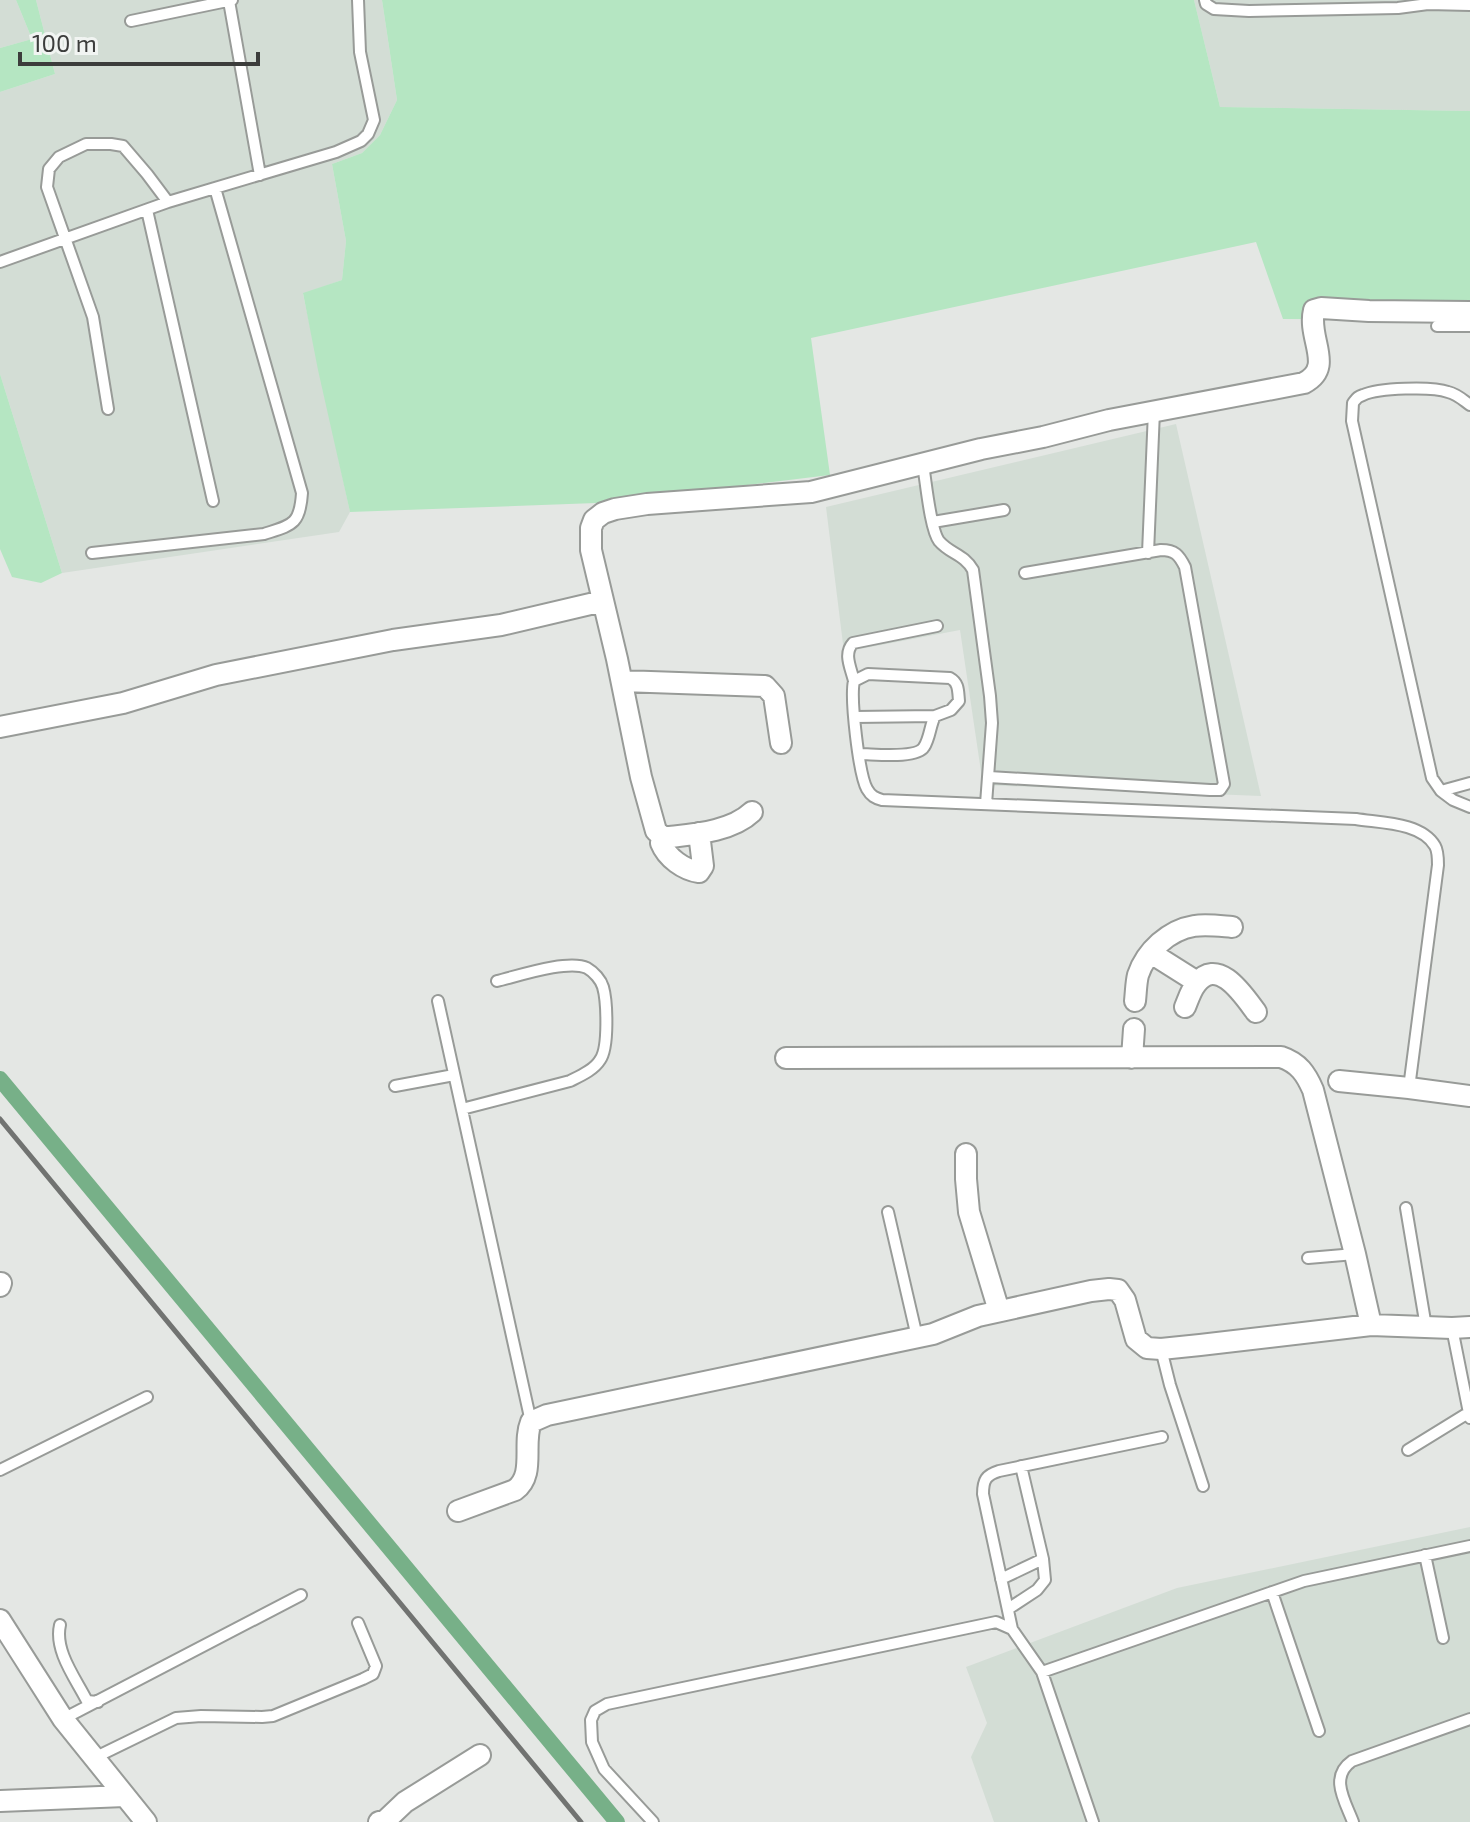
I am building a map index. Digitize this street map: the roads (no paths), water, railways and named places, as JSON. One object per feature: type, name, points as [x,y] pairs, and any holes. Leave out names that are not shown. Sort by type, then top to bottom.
[{"type":"street","points":[[752,812],[735,824],[699,833],[663,837],[656,831],[646,800],[591,550],[594,520],[603,513],[647,504],[811,492],[1109,420],[1290,386],[1312,379],[1318,372],[1320,363],[1312,319],[1314,310],[1321,308],[1470,312]]},
{"type":"street","points":[[0,727],[123,703],[216,675],[393,640],[501,625],[603,601]]},
{"type":"street","points":[[622,681],[765,686],[774,696],[781,743]]},
{"type":"street","points":[[663,837],[661,843],[668,856],[693,872],[699,872],[703,866],[699,833]]},
{"type":"street","points":[[1135,1001],[1137,978],[1156,946],[1178,930],[1196,926],[1232,927]]},
{"type":"street","points":[[1151,953],[1197,982]]},
{"type":"street","points":[[1185,1007],[1197,982],[1210,975],[1219,975],[1238,987],[1256,1012]]},
{"type":"street","points":[[1132,1058],[1134,1029]]},
{"type":"street","points":[[786,1058],[1281,1057],[1292,1061],[1303,1070],[1313,1090],[1371,1325]]},
{"type":"street","points":[[1339,1081],[1470,1096]]},
{"type":"street","points":[[966,1154],[969,1212],[999,1311]]},
{"type":"street","points":[[458,1511],[515,1490],[523,1484],[527,1433],[531,1422],[547,1415],[933,1334],[978,1316],[1103,1289],[1118,1290],[1125,1300],[1136,1339],[1147,1348],[1161,1349],[1371,1325],[1461,1328]]},
{"type":"street","points":[[0,1620],[63,1719],[146,1822]]},
{"type":"street","points":[[379,1822],[480,1755]]},
{"type":"street","points":[[0,1801],[125,1796]]},
{"type":"lane","points":[[131,21],[230,0],[260,175]]},
{"type":"lane","points":[[0,262],[168,202],[361,141],[372,128],[374,120],[360,52],[358,0]]},
{"type":"lane","points":[[1205,0],[1214,9],[1249,11],[1470,5]]},
{"type":"lane","points":[[108,409],[93,317],[47,187],[49,169],[59,157],[86,144],[123,146],[168,202]]},
{"type":"lane","points":[[92,553],[264,534],[291,525],[301,511],[302,493],[215,188]]},
{"type":"lane","points":[[147,210],[213,501]]},
{"type":"lane","points":[[1437,326],[1470,326]]},
{"type":"lane","points":[[1470,405],[1445,390],[1426,387],[1370,393],[1359,396],[1353,403],[1352,421],[1432,778],[1441,791],[1470,807]]},
{"type":"lane","points":[[1148,553],[1154,411]]},
{"type":"lane","points":[[923,465],[938,539],[968,561],[973,570],[992,723],[986,804]]},
{"type":"lane","points":[[933,522],[1004,510]]},
{"type":"lane","points":[[989,777],[1220,790],[1224,784],[1185,567],[1179,556],[1171,550],[1161,550],[1025,573]]},
{"type":"lane","points":[[937,626],[853,643],[848,651],[854,681],[852,700],[863,778],[872,797],[882,800],[1356,819],[1418,831],[1428,838],[1437,848],[1438,865],[1409,1088]]},
{"type":"lane","points":[[854,681],[868,674],[950,678],[958,687],[959,701],[951,710],[935,716],[855,717]]},
{"type":"lane","points":[[860,754],[905,755],[920,752],[935,716]]},
{"type":"lane","points":[[1441,791],[1470,783]]},
{"type":"lane","points":[[462,1109],[570,1081],[585,1074],[600,1061],[607,1038],[603,987],[596,974],[586,967],[568,964],[497,981]]},
{"type":"lane","points":[[438,1001],[531,1422]]},
{"type":"lane","points":[[395,1086],[454,1075]]},
{"type":"lane","points":[[1406,1208],[1426,1327]]},
{"type":"lane","points":[[888,1212],[917,1337]]},
{"type":"lane","points":[[1308,1258],[1355,1254]]},
{"type":"lane","points":[[1408,1450],[1469,1415],[1461,1328]]},
{"type":"lane","points":[[1161,1349],[1203,1486]]},
{"type":"lane","points":[[0,1470],[147,1397]]},
{"type":"lane","points":[[1093,1822],[1042,1672],[1012,1629],[983,1484],[990,1474],[1162,1437]]},
{"type":"lane","points":[[1008,1609],[1043,1585],[1045,1580],[1021,1466]]},
{"type":"lane","points":[[1042,1672],[1304,1581],[1470,1546]]},
{"type":"lane","points":[[1425,1555],[1443,1638]]},
{"type":"lane","points":[[1001,1579],[1043,1559]]},
{"type":"lane","points":[[1272,1592],[1319,1731]]},
{"type":"lane","points":[[63,1719],[301,1595]]},
{"type":"lane","points":[[653,1822],[604,1769],[592,1742],[591,1720],[595,1711],[607,1704],[996,1622],[1012,1629]]},
{"type":"lane","points":[[94,1758],[176,1718],[273,1716],[373,1674],[376,1666],[358,1623]]},
{"type":"lane","points":[[60,1625],[59,1638],[64,1656],[87,1701],[98,1702]]},
{"type":"lane","points":[[1353,1822],[1340,1787],[1344,1767],[1352,1761],[1470,1719]]},
{"type":"waterway","points":[[0,1079],[617,1822]]},
{"type":"railway","points":[[0,1119],[581,1822]]}]
